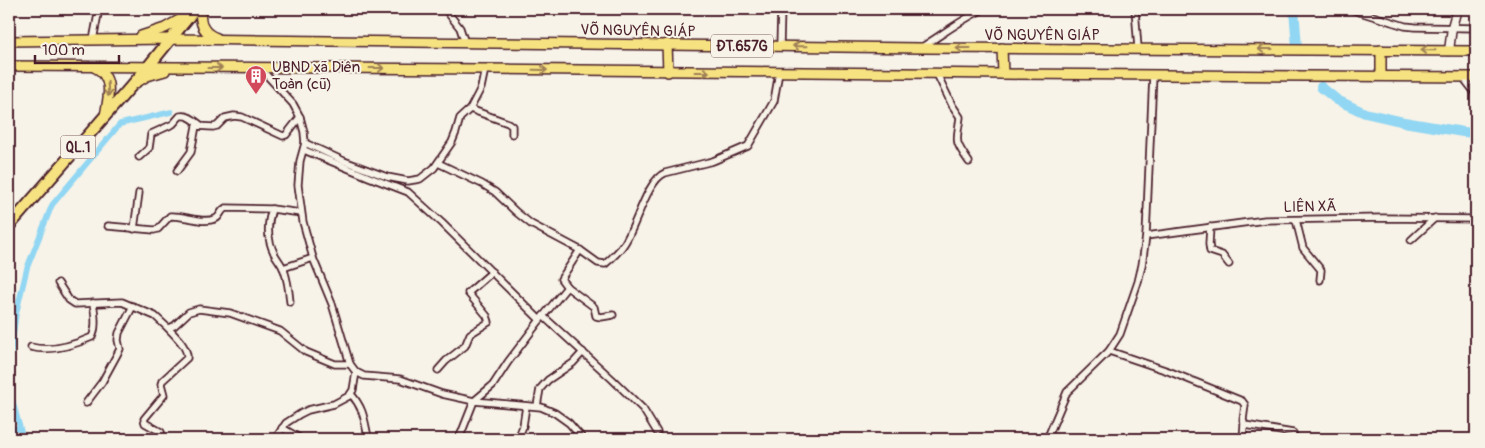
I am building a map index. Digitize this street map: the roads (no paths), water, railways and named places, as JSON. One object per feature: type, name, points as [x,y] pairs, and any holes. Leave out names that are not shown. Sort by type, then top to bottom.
[{"type":"highway","name":"QL.1","points":[[9,226],[196,10]]},
{"type":"main road","points":[[124,40],[165,28],[196,10],[204,28],[210,35],[222,40]]},
{"type":"main road","name":"VÕ NGUYÊN GIÁP","points":[[9,41],[170,39],[921,48],[1476,51]]},
{"type":"main road","points":[[666,44],[668,72]]},
{"type":"main road","points":[[9,48],[9,66]]},
{"type":"main road","points":[[1002,48],[1003,74]]},
{"type":"main road","points":[[1381,50],[1381,75]]},
{"type":"main road","name":"ĐT.657G","points":[[9,66],[1476,77]]},
{"type":"main road","points":[[94,67],[105,75],[108,83],[108,103],[105,116]]},
{"type":"main road","points":[[133,84],[148,76],[175,68]]},
{"type":"street","points":[[93,40],[99,9]]},
{"type":"street","points":[[445,9],[460,28],[465,43]]},
{"type":"street","points":[[780,9],[780,46]]},
{"type":"street","points":[[921,48],[963,19],[984,9]]},
{"type":"street","points":[[1135,9],[1138,48]]},
{"type":"street","points":[[1350,9],[1405,26],[1476,28]]},
{"type":"street","points":[[1449,51],[1452,27],[1457,9]]},
{"type":"street","points":[[260,68],[293,104],[300,117],[305,147],[300,161],[298,177],[301,212],[313,258],[332,304],[350,364],[356,372],[364,376],[400,379],[442,394],[474,401],[537,406],[562,418],[583,439]]},
{"type":"street","points":[[305,147],[373,173],[408,182],[420,179],[427,175],[438,163],[455,138],[460,118],[470,109],[481,88],[485,69]]},
{"type":"street","points":[[438,163],[482,184],[495,192],[531,224],[580,250],[598,263],[604,264],[624,244],[652,187],[660,175],[665,172],[713,161],[748,146],[774,102],[779,72]]},
{"type":"street","points":[[937,74],[960,117],[956,136],[958,146],[969,162]]},
{"type":"street","points":[[1047,439],[1067,392],[1109,351],[1122,331],[1138,282],[1146,236],[1153,75]]},
{"type":"street","points":[[1462,76],[1476,94]]},
{"type":"street","points":[[470,109],[508,123],[512,126],[512,134]]},
{"type":"street","points":[[140,157],[149,148],[151,134],[173,124],[180,116],[185,115],[202,126]]},
{"type":"street","points":[[177,171],[191,152],[195,127],[216,127],[225,118],[238,116],[283,136],[286,135],[300,117]]},
{"type":"street","points":[[305,147],[369,177],[405,190],[542,318],[583,352],[642,409],[657,432]]},
{"type":"street","points":[[134,229],[138,193]]},
{"type":"street","points":[[108,226],[157,229],[172,216],[203,220],[215,219],[226,208],[301,212]]},
{"type":"street","points":[[272,209],[268,224],[269,233],[273,250],[288,282],[290,302]]},
{"type":"street","points":[[1410,240],[1435,218]]},
{"type":"street","name":"LIÊN XÃ","points":[[1146,236],[1252,221],[1476,219]]},
{"type":"street","points":[[1296,220],[1303,248],[1321,270],[1320,280]]},
{"type":"street","points":[[1210,227],[1210,251],[1222,255],[1229,264]]},
{"type":"street","points":[[580,250],[561,279],[566,287],[594,308],[596,316],[613,315]]},
{"type":"street","points":[[283,268],[313,258]]},
{"type":"street","points":[[438,370],[465,346],[470,334],[489,322],[487,316],[468,293],[492,272]]},
{"type":"street","points":[[58,284],[72,303],[117,302],[133,306],[155,316],[184,346],[188,356],[162,381],[164,394],[144,419],[144,423],[159,430],[162,439]]},
{"type":"street","points":[[459,439],[474,401],[493,385],[508,362],[566,287]]},
{"type":"street","points":[[31,347],[45,349],[92,337],[94,334],[93,304]]},
{"type":"street","points":[[86,403],[102,382],[120,349],[118,340],[120,333],[133,306]]},
{"type":"street","points":[[168,328],[174,326],[189,312],[198,309],[230,313],[280,331],[306,352],[335,364],[350,364]]},
{"type":"street","points":[[1109,351],[1168,371],[1242,401],[1245,405],[1243,439]]},
{"type":"street","points":[[537,406],[540,389],[573,363],[583,352]]},
{"type":"street","points":[[275,439],[292,418],[308,410],[334,404],[351,394],[356,372]]},
{"type":"street","points":[[351,394],[360,404],[367,435],[370,439]]},
{"type":"street","points":[[518,439],[523,426],[526,406]]},
{"type":"street","points":[[1244,424],[1293,433],[1295,439]]},
{"type":"street","points":[[282,428],[301,439]]},
{"type":"waterway","points":[[1294,9],[1297,47]]},
{"type":"waterway","points":[[1321,87],[1337,100],[1365,113],[1404,122],[1476,133]]},
{"type":"waterway","points":[[9,366],[16,314],[27,268],[52,205],[120,124],[171,112]]},
{"type":"waterway","points":[[9,388],[23,439]]},
{"type":"waterway","points":[[9,428],[20,429]]},
{"type":"place","name":"UBND xã Diên Toàn (cũ)","points":[[256,95]]}]
